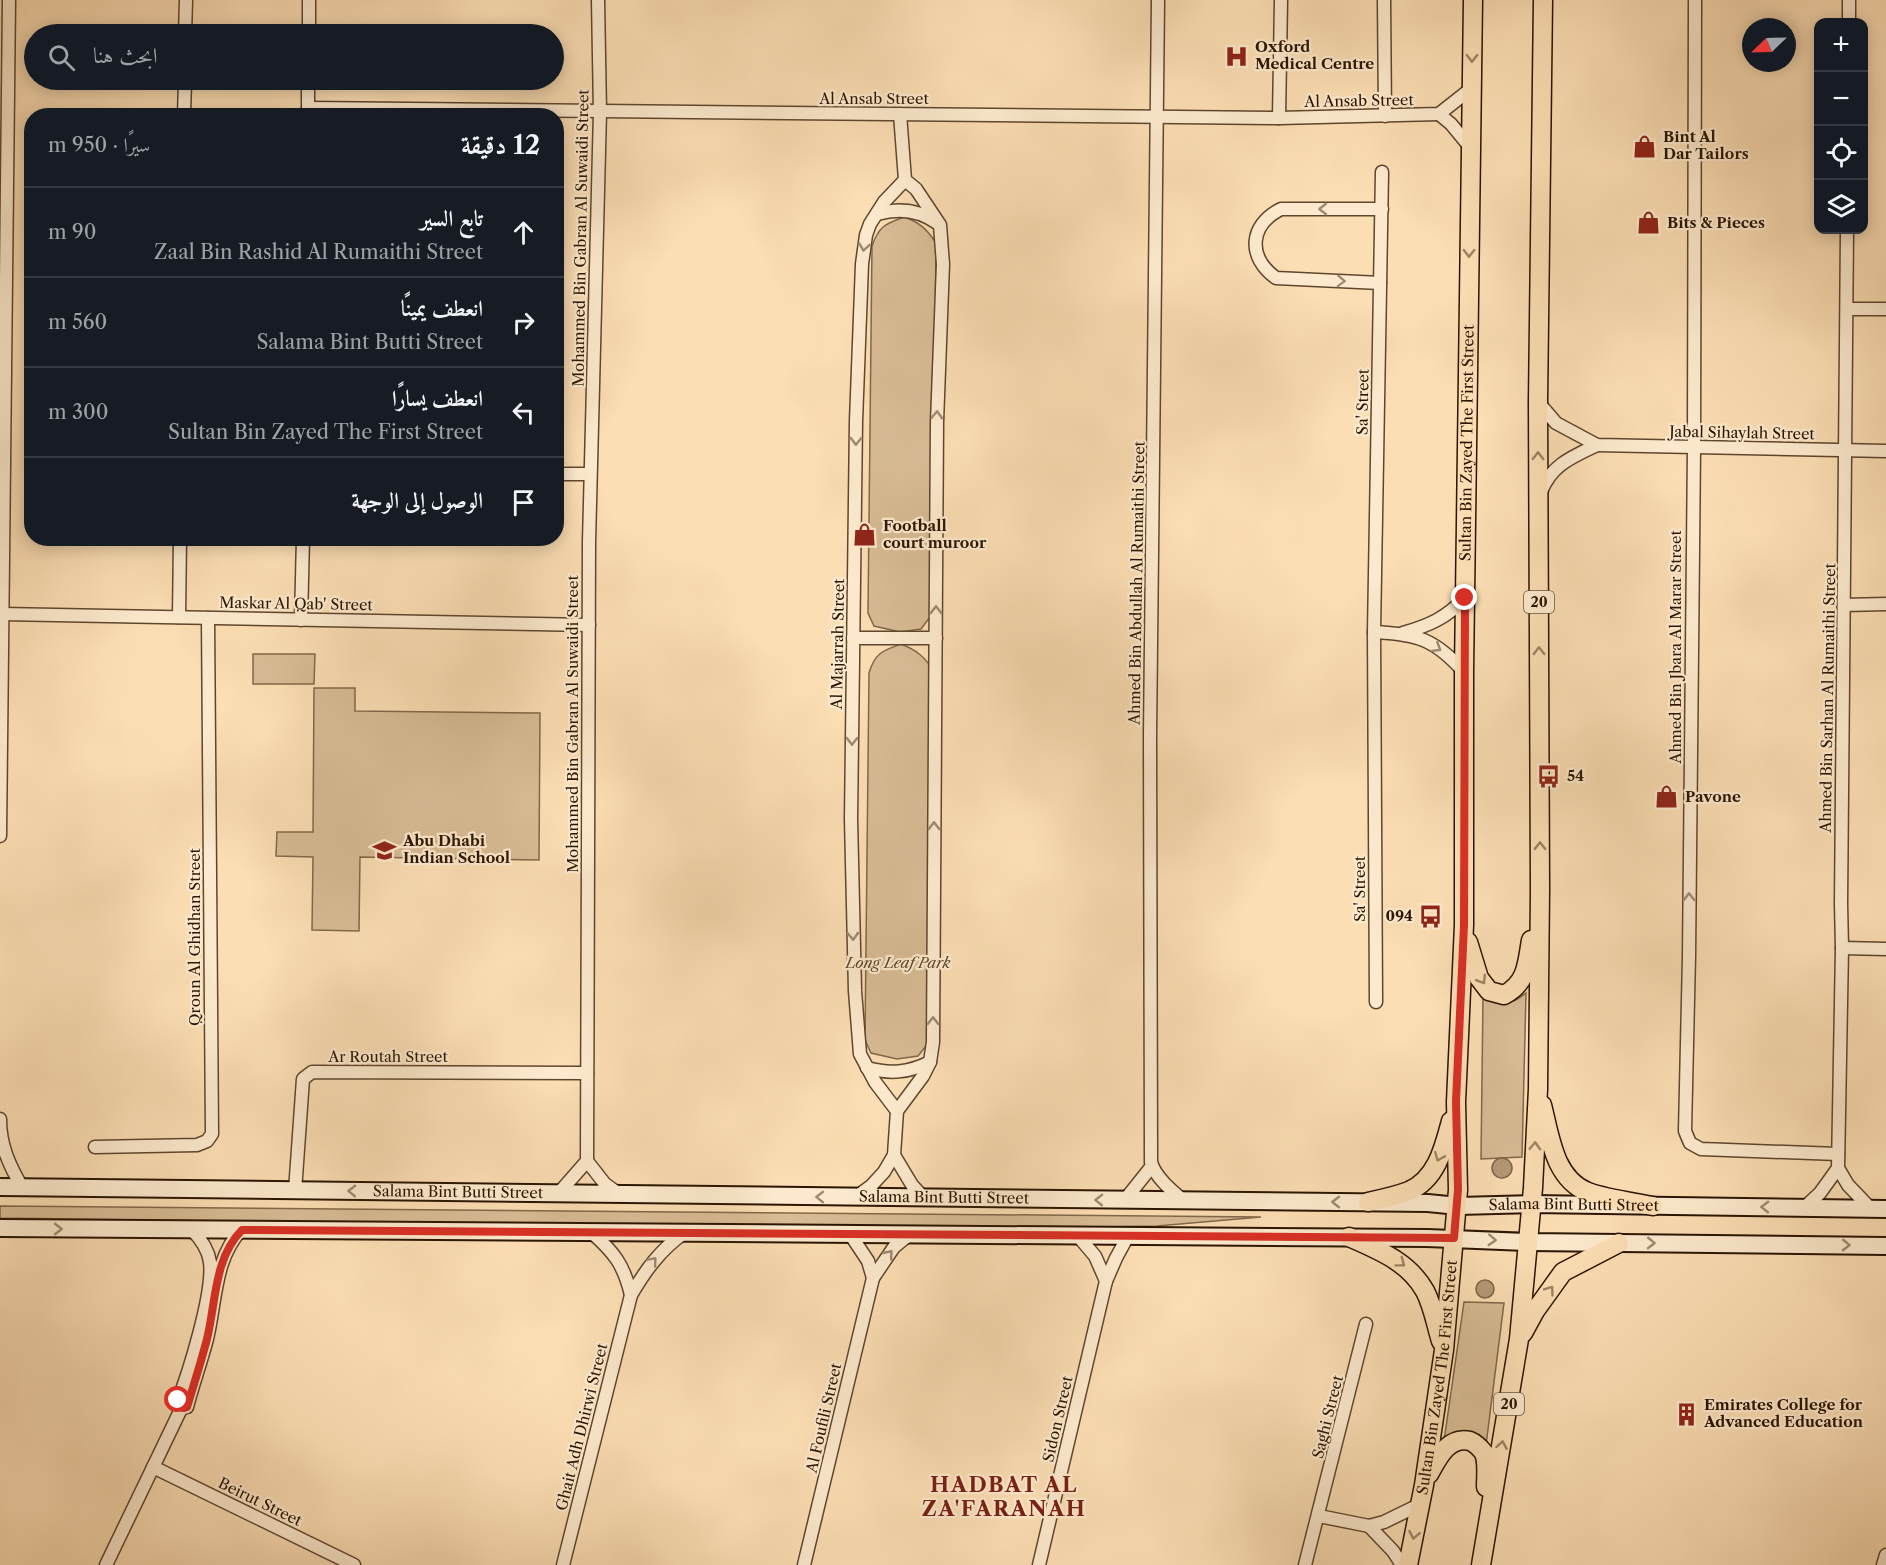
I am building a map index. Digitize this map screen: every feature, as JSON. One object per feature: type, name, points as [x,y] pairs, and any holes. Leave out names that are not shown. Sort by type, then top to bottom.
[{"type":"main road","name":"Sultan Bin Zayed The First Street","points":[[1408,1565],[1424,1485],[1444,1350],[1458,1206],[1456,1102],[1464,925],[1464,672],[1473,0]]},
{"type":"main road","name":"20","points":[[1481,1565],[1520,1340],[1532,1204],[1538,1089],[1540,890],[1538,402],[1543,0]]},
{"type":"main road","points":[[1464,925],[1479,978],[1489,991],[1504,995],[1515,989],[1523,978],[1540,890]]},
{"type":"main road","points":[[1538,1089],[1557,1160],[1567,1178],[1588,1192],[1653,1206]]},
{"type":"main road","points":[[1368,1202],[1410,1191],[1424,1182],[1437,1165],[1456,1102]]},
{"type":"main road","name":"Salama Bint Butti Street","points":[[0,1187],[1368,1202],[1458,1206],[1532,1204],[1879,1209]]},
{"type":"main road","points":[[0,1228],[1454,1238],[1529,1242],[1886,1246]]},
{"type":"main road","points":[[1349,1237],[1391,1256],[1412,1272],[1426,1292],[1444,1350]]},
{"type":"main road","points":[[1520,1340],[1535,1311],[1563,1272],[1618,1243]]},
{"type":"main road","points":[[1424,1485],[1437,1458],[1446,1447],[1460,1440],[1473,1442],[1483,1452],[1486,1464],[1487,1531]]},
{"type":"street","points":[[0,836],[9,0]]},
{"type":"street","points":[[185,24],[186,0]]},
{"type":"street","points":[[309,0],[309,24]]},
{"type":"street","name":"Mohammed Bin Gabran Al Suwaidi Street","points":[[587,1161],[590,474],[600,112],[598,0]]},
{"type":"street","name":"Ahmed Bin Abdullah Al Rumaithi Street","points":[[1152,1166],[1150,736],[1158,0]]},
{"type":"street","points":[[1279,118],[1281,0]]},
{"type":"street","points":[[1384,0],[1384,116]]},
{"type":"street","name":"Ahmed Bin Jbara Al Marar Street","points":[[1695,0],[1694,447],[1685,1131],[1690,1143],[1701,1149],[1838,1154]]},
{"type":"street","points":[[1849,0],[1849,18]]},
{"type":"street","points":[[1470,147],[1439,114],[1472,88]]},
{"type":"street","points":[[184,108],[185,90]]},
{"type":"street","points":[[308,108],[309,90]]},
{"type":"street","name":"Al Ansab Street","points":[[564,112],[1279,118],[1439,114]]},
{"type":"street","points":[[855,1197],[871,1186],[884,1172],[894,1155],[897,1111],[930,1062],[933,1042],[937,422],[943,264],[940,225],[916,189],[905,180],[900,114]]},
{"type":"street","name":"Sa' Street","points":[[1376,1002],[1374,632],[1382,172]]},
{"type":"street","name":"Al Majarrah Street","points":[[897,1111],[860,1054],[856,1016],[851,870],[856,421],[862,264],[866,235],[877,214],[895,189],[905,180]]},
{"type":"street","points":[[1380,283],[1276,278],[1266,271],[1259,261],[1255,248],[1256,236],[1261,224],[1281,209],[1382,209]]},
{"type":"street","points":[[877,214],[895,210],[915,212],[940,225]]},
{"type":"street","name":"Ahmed Bin Sarhan Al Rumaithi Street","points":[[1838,1168],[1842,948],[1847,234]]},
{"type":"street","points":[[1846,309],[1886,309]]},
{"type":"street","name":"Jabal Sihaylah Street","points":[[1538,402],[1556,423],[1597,445],[1886,452]]},
{"type":"street","name":"Jabal Sihaylah Street","points":[[1538,499],[1546,479],[1561,464],[1597,445]]},
{"type":"street","points":[[564,474],[590,474]]},
{"type":"street","points":[[179,617],[180,546]]},
{"type":"street","points":[[301,620],[303,546]]},
{"type":"street","points":[[1403,633],[1437,622],[1465,598]]},
{"type":"street","points":[[1844,604],[1886,604]]},
{"type":"street","name":"Maskar Al Qab' Street","points":[[2,614],[589,625]]},
{"type":"street","name":"Qroun Al Ghidhan Street","points":[[95,1147],[197,1145],[207,1141],[212,1134],[208,618]]},
{"type":"street","points":[[1374,632],[1403,633],[1435,645],[1449,655],[1464,672]]},
{"type":"street","points":[[853,638],[936,638]]},
{"type":"street","points":[[1842,948],[1886,949]]},
{"type":"street","points":[[867,1068],[899,1073],[930,1062]]},
{"type":"street","name":"Ar Routah Street","points":[[295,1191],[303,1079],[312,1072],[587,1073]]},
{"type":"street","points":[[0,1119],[0,1136],[5,1154],[22,1187]]},
{"type":"street","points":[[894,1155],[907,1178],[924,1198]]},
{"type":"street","points":[[558,1194],[587,1161],[605,1184],[622,1195]]},
{"type":"street","points":[[1124,1201],[1152,1166],[1168,1187],[1184,1201]]},
{"type":"street","points":[[1804,1208],[1820,1193],[1838,1168],[1848,1185],[1879,1209]]},
{"type":"street","points":[[181,1409],[177,1403],[197,1337],[210,1272],[207,1249],[192,1230]]},
{"type":"street","points":[[106,1565],[181,1409],[187,1407],[214,1309],[224,1254],[242,1230]]},
{"type":"street","points":[[591,1232],[614,1254],[620,1264],[630,1296]]},
{"type":"street","name":"Ghait Adh Dhirwi Street","points":[[563,1565],[630,1296],[653,1261],[671,1242],[684,1233]]},
{"type":"street","points":[[850,1234],[865,1257],[873,1278]]},
{"type":"street","name":"Al Foufili Street","points":[[804,1565],[873,1278],[894,1247],[910,1234]]},
{"type":"street","points":[[1078,1236],[1095,1256],[1106,1281]]},
{"type":"street","name":"Sidon Street","points":[[1039,1565],[1106,1281],[1128,1236]]},
{"type":"street","name":"Saghi Street","points":[[1305,1565],[1366,1324]]},
{"type":"street","name":"Beirut Street","points":[[153,1467],[354,1565]]},
{"type":"street","points":[[1319,1516],[1369,1526],[1384,1522],[1419,1505]]},
{"type":"street","points":[[1369,1526],[1380,1536],[1402,1565]]},
{"type":"street","points":[[1884,1565],[1886,1555]]},
{"type":"green space","points":[[904,217],[922,227],[936,243],[933,613],[921,629],[900,632],[874,626],[868,613],[872,246],[877,234],[884,227]]},
{"type":"green space","name":"Long Leaf Park","points":[[901,644],[919,654],[933,670],[930,1041],[918,1056],[897,1059],[871,1053],[865,1040],[869,673],[880,654]]},
{"type":"green space","points":[[253,654],[315,654],[314,684],[253,684]]},
{"type":"green space","points":[[314,688],[355,688],[355,711],[540,713],[539,860],[360,857],[359,931],[312,930],[313,857],[276,856],[277,832],[313,832]]},
{"type":"green space","points":[[1526,993],[1522,1157],[1481,1159],[1483,997],[1506,1003],[1515,1001]]},
{"type":"green space","points":[[0,1206],[1261,1217],[1157,1226],[904,1230],[0,1218]]},
{"type":"green space","points":[[1464,1302],[1504,1303],[1486,1445],[1444,1441]]},
{"type":"shaded area","points":[[1502,1158],[1509,1161],[1512,1168],[1509,1175],[1502,1178],[1495,1175],[1492,1168],[1495,1161]]},
{"type":"shaded area","points":[[1485,1280],[1493,1285],[1494,1289],[1489,1297],[1485,1298],[1477,1293],[1476,1289],[1481,1281]]},
{"type":"place","name":"Oxford Medical Centre","points":[[1237,56]]},
{"type":"place","name":"Bint Al Dar Tailors","points":[[1645,146]]},
{"type":"place","name":"Bits & Pieces","points":[[1649,223]]},
{"type":"place","name":"Football court muroor","points":[[865,535]]},
{"type":"place","name":"54","points":[[1549,776]]},
{"type":"place","name":"Pavone","points":[[1667,797]]},
{"type":"place","name":"Abu Dhabi Indian School","points":[[385,850]]},
{"type":"place","name":"094","points":[[1431,916]]},
{"type":"place","name":"Emirates College for Advanced Education","points":[[1686,1414]]},
{"type":"district","name":"HADBAT AL ZA'FARANAH","points":[[1004,1497]]},
{"type":"route","points":[[178,1400],[177,1405],[181,1409],[187,1407],[207,1339],[221,1263],[229,1245],[242,1230],[1454,1238],[1458,1206],[1456,1102],[1464,925],[1465,598]]}]
